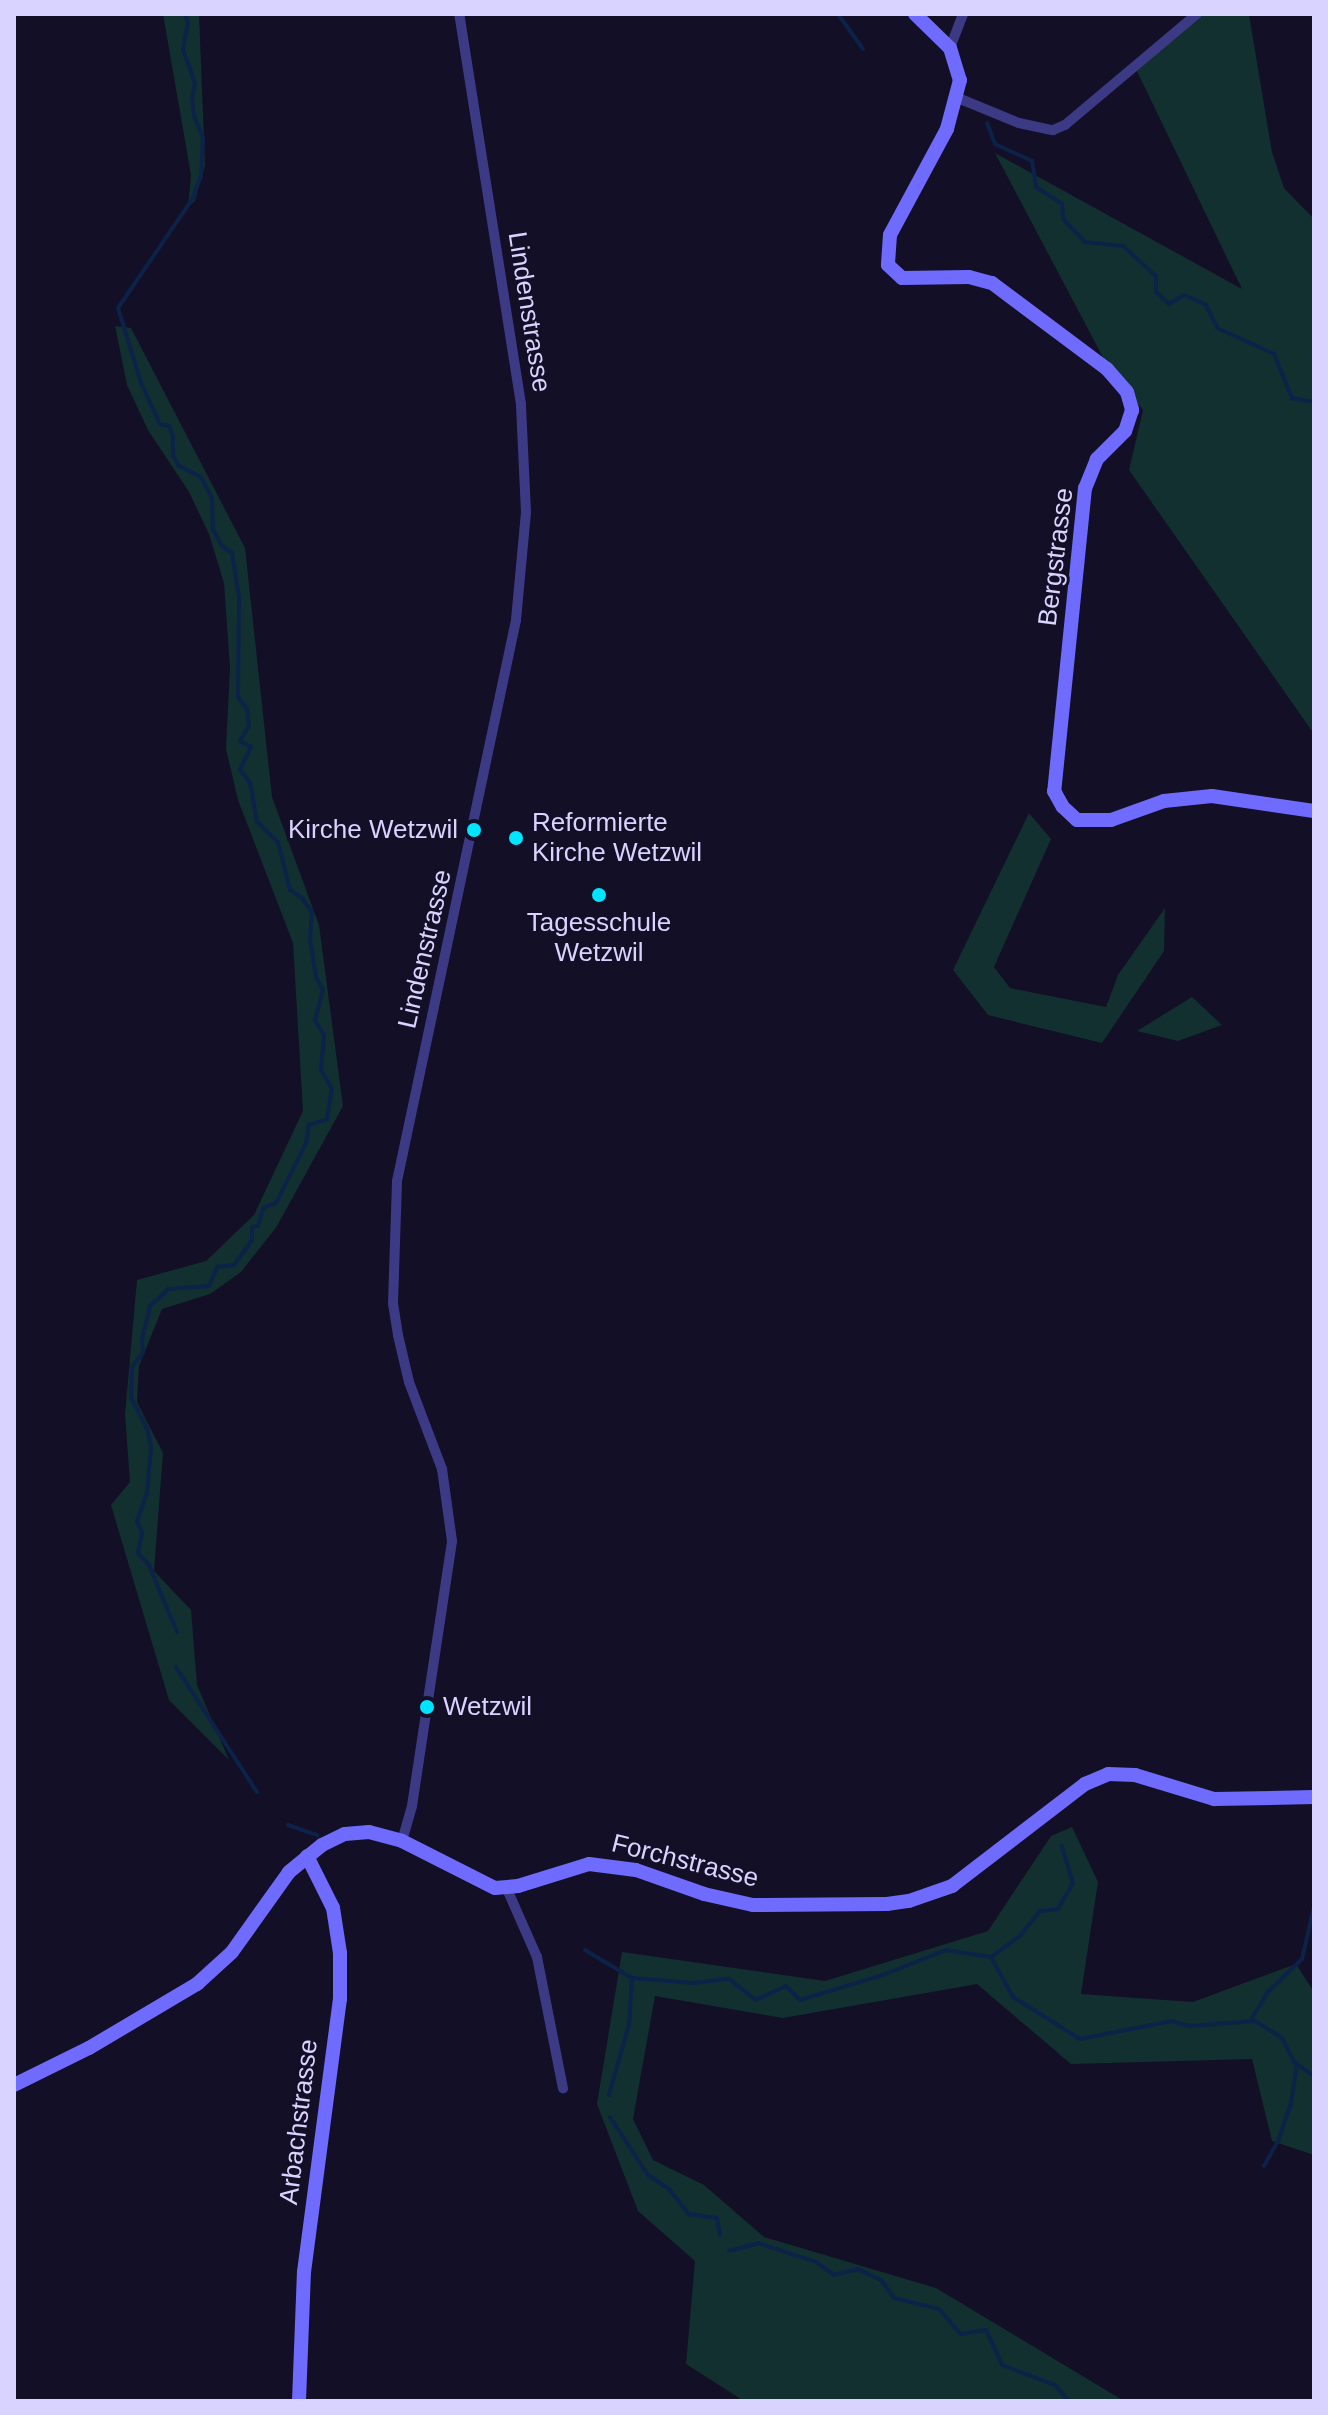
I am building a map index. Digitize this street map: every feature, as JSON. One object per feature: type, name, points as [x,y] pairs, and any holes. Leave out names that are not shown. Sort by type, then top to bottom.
[{"type":"street","name":"Lindenstrasse","points":[[402,1841],[412,1806],[452,1541],[442,1469],[409,1382],[393,1303],[397,1181],[516,620],[526,512],[521,404],[459,14]]},
{"type":"street","points":[[915,14],[950,48],[963,14]]},
{"type":"street","points":[[958,98],[1019,123],[1053,130],[1065,125],[1197,14]]},
{"type":"street","name":"Bergstrasse","points":[[950,48],[960,80],[958,98],[947,129],[890,235],[888,265],[902,278],[969,277],[992,283],[1107,369],[1127,392],[1132,410],[1125,431],[1097,459],[1085,488],[1054,791],[1077,820],[1111,820],[1164,801],[1212,796],[1314,811]]},
{"type":"street","name":"Forchstrasse","points":[[507,1889],[589,1864],[636,1870],[704,1894],[753,1905],[887,1904],[909,1901],[952,1886],[1085,1784],[1108,1774],[1135,1775],[1214,1799],[1314,1797]]},
{"type":"street","points":[[14,2085],[89,2048],[197,1984],[232,1952],[277,1885],[329,1840],[345,1834],[383,1834],[483,1884],[507,1889],[539,1962],[563,2088]]},
{"type":"street","name":"Arbachstrasse","points":[[299,2401],[304,2272],[340,1999],[340,1953],[333,1908],[307,1856]]},
{"type":"green space","points":[[163,14],[199,14],[205,165],[195,201],[188,207],[191,175]]},
{"type":"green space","points":[[1197,14],[1249,14],[1272,152],[1284,188],[1314,219],[1314,734],[1129,470],[1143,410],[1107,365],[995,153],[1242,289],[1135,67]]},
{"type":"green space","points":[[115,326],[131,328],[245,548],[272,797],[319,925],[343,1106],[277,1226],[241,1272],[210,1294],[162,1309],[139,1366],[137,1402],[163,1453],[154,1571],[191,1610],[197,1685],[229,1760],[169,1700],[111,1505],[130,1482],[125,1414],[137,1280],[206,1261],[254,1215],[303,1111],[293,943],[238,800],[226,749],[230,668],[224,583],[209,534],[189,492],[148,430],[127,385]]},
{"type":"green space","points":[[1029,813],[1051,839],[994,967],[1010,988],[1106,1007],[1118,975],[1165,908],[1164,951],[1102,1043],[988,1015],[953,970]]},
{"type":"green space","points":[[1192,997],[1222,1025],[1178,1041],[1137,1031]]},
{"type":"green space","points":[[1072,1827],[1098,1882],[1081,1994],[1193,2002],[1296,1964],[1314,1992],[1314,2155],[1272,2141],[1252,2059],[1071,2064],[977,1984],[783,2018],[655,1996],[633,2119],[653,2160],[704,2185],[764,2237],[936,2288],[1124,2401],[744,2401],[686,2364],[695,2261],[638,2211],[597,2104],[622,1952],[825,1981],[988,1931],[1051,1836]]},
{"type":"waterway","points":[[177,1632],[149,1565],[138,1553],[142,1532],[137,1521],[147,1494],[151,1447],[148,1431],[131,1398],[132,1367],[143,1353],[142,1339],[150,1306],[168,1289],[209,1286],[217,1267],[234,1265],[252,1240],[252,1227],[258,1226],[263,1208],[276,1203],[306,1143],[309,1125],[327,1119],[332,1089],[321,1070],[324,1035],[315,1020],[323,990],[316,977],[310,939],[312,912],[302,898],[290,890],[278,842],[257,822],[250,783],[240,769],[251,747],[240,741],[249,726],[247,709],[238,697],[239,597],[232,553],[222,546],[213,530],[212,498],[201,477],[179,466],[173,455],[173,436],[169,426],[160,424],[141,383],[118,308],[193,198],[201,176],[203,138],[194,116],[192,98],[195,83],[183,50],[188,23],[185,14]]},
{"type":"waterway","points":[[838,14],[863,49]]},
{"type":"waterway","points":[[987,123],[995,144],[1032,161],[1036,187],[1062,204],[1063,219],[1085,242],[1123,246],[1156,276],[1156,292],[1169,304],[1184,295],[1206,305],[1217,328],[1274,354],[1292,398],[1314,402]]},
{"type":"waterway","points":[[176,1667],[257,1792]]},
{"type":"waterway","points":[[288,1825],[317,1835]]},
{"type":"waterway","points":[[991,1957],[1019,1937],[1040,1911],[1058,1909],[1073,1883],[1062,1846]]},
{"type":"waterway","points":[[1251,2020],[1268,1992],[1302,1959],[1314,1907]]},
{"type":"waterway","points":[[585,1950],[632,1978],[694,1983],[729,1979],[756,2000],[786,1986],[800,2000],[883,1975],[946,1950],[991,1957],[1013,1997],[1080,2039],[1172,2021],[1190,2026],[1255,2021],[1282,2038],[1294,2062],[1314,2076]]},
{"type":"waterway","points":[[609,2095],[629,2025],[632,1978]]},
{"type":"waterway","points":[[1264,2166],[1278,2141],[1291,2104],[1297,2064]]},
{"type":"waterway","points":[[610,2117],[648,2175],[670,2190],[689,2214],[717,2218],[720,2235]]},
{"type":"waterway","points":[[729,2251],[758,2243],[816,2262],[834,2275],[858,2269],[881,2280],[894,2298],[939,2309],[961,2334],[986,2330],[1002,2365],[1055,2385],[1069,2401]]},
{"type":"place","name":"Kirche Wetzwil","points":[[474,830]]},
{"type":"place","name":"Reformierte Kirche Wetzwil","points":[[516,838]]},
{"type":"place","name":"Tagesschule Wetzwil","points":[[599,895]]},
{"type":"place","name":"Wetzwil","points":[[427,1707]]}]
